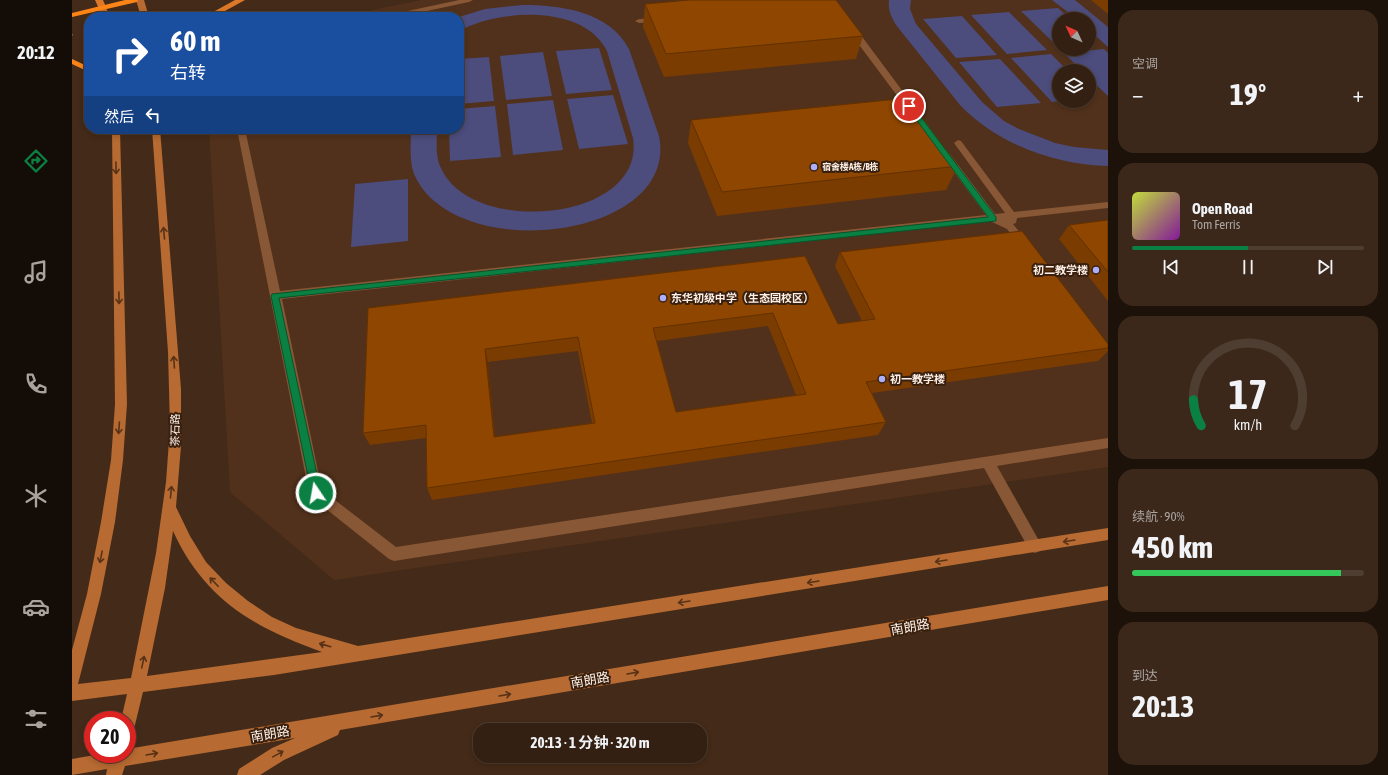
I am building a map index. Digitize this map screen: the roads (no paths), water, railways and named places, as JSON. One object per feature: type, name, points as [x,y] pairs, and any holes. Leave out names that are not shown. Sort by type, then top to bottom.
[{"type":"highway","points":[[72,15],[101,4],[134,0]]},
{"type":"highway","points":[[72,61],[84,67]]},
{"type":"main road","points":[[140,0],[144,12]]},
{"type":"main road","points":[[218,12],[241,0]]},
{"type":"main road","points":[[72,679],[95,586],[108,522],[117,460],[121,404],[116,134]]},
{"type":"main road","name":"茶石路","points":[[131,711],[160,582],[170,509],[175,446],[176,390],[156,134]]},
{"type":"main road","points":[[170,509],[180,535],[194,559],[214,582],[236,603],[263,621],[294,636],[363,654]]},
{"type":"main road","points":[[72,693],[274,668],[1108,534]]},
{"type":"main road","name":"南朗路","points":[[136,760],[358,719],[1108,593]]},
{"type":"main road","points":[[245,775],[278,754],[319,734],[358,719]]},
{"type":"main road","name":"南朗路","points":[[72,767],[118,763]]},
{"type":"lane","points":[[413,12],[469,0]]},
{"type":"lane","points":[[844,18],[919,119]]},
{"type":"lane","points":[[640,21],[671,19]]},
{"type":"lane","points":[[242,134],[316,493],[394,554],[1108,443]]},
{"type":"lane","points":[[958,143],[1012,216],[1011,227]]},
{"type":"lane","points":[[942,150],[994,219],[1011,227],[1031,252]]},
{"type":"lane","points":[[275,296],[994,219],[1108,205]]},
{"type":"lane","points":[[988,462],[1035,546]]},
{"type":"place","name":"宿舍楼A栋/B栋","points":[[814,167]]},
{"type":"place","name":"初二教学楼","points":[[1096,270]]},
{"type":"place","name":"东华初级中学（生态园校区）","points":[[663,298]]},
{"type":"place","name":"初一教学楼","points":[[882,379]]}]
